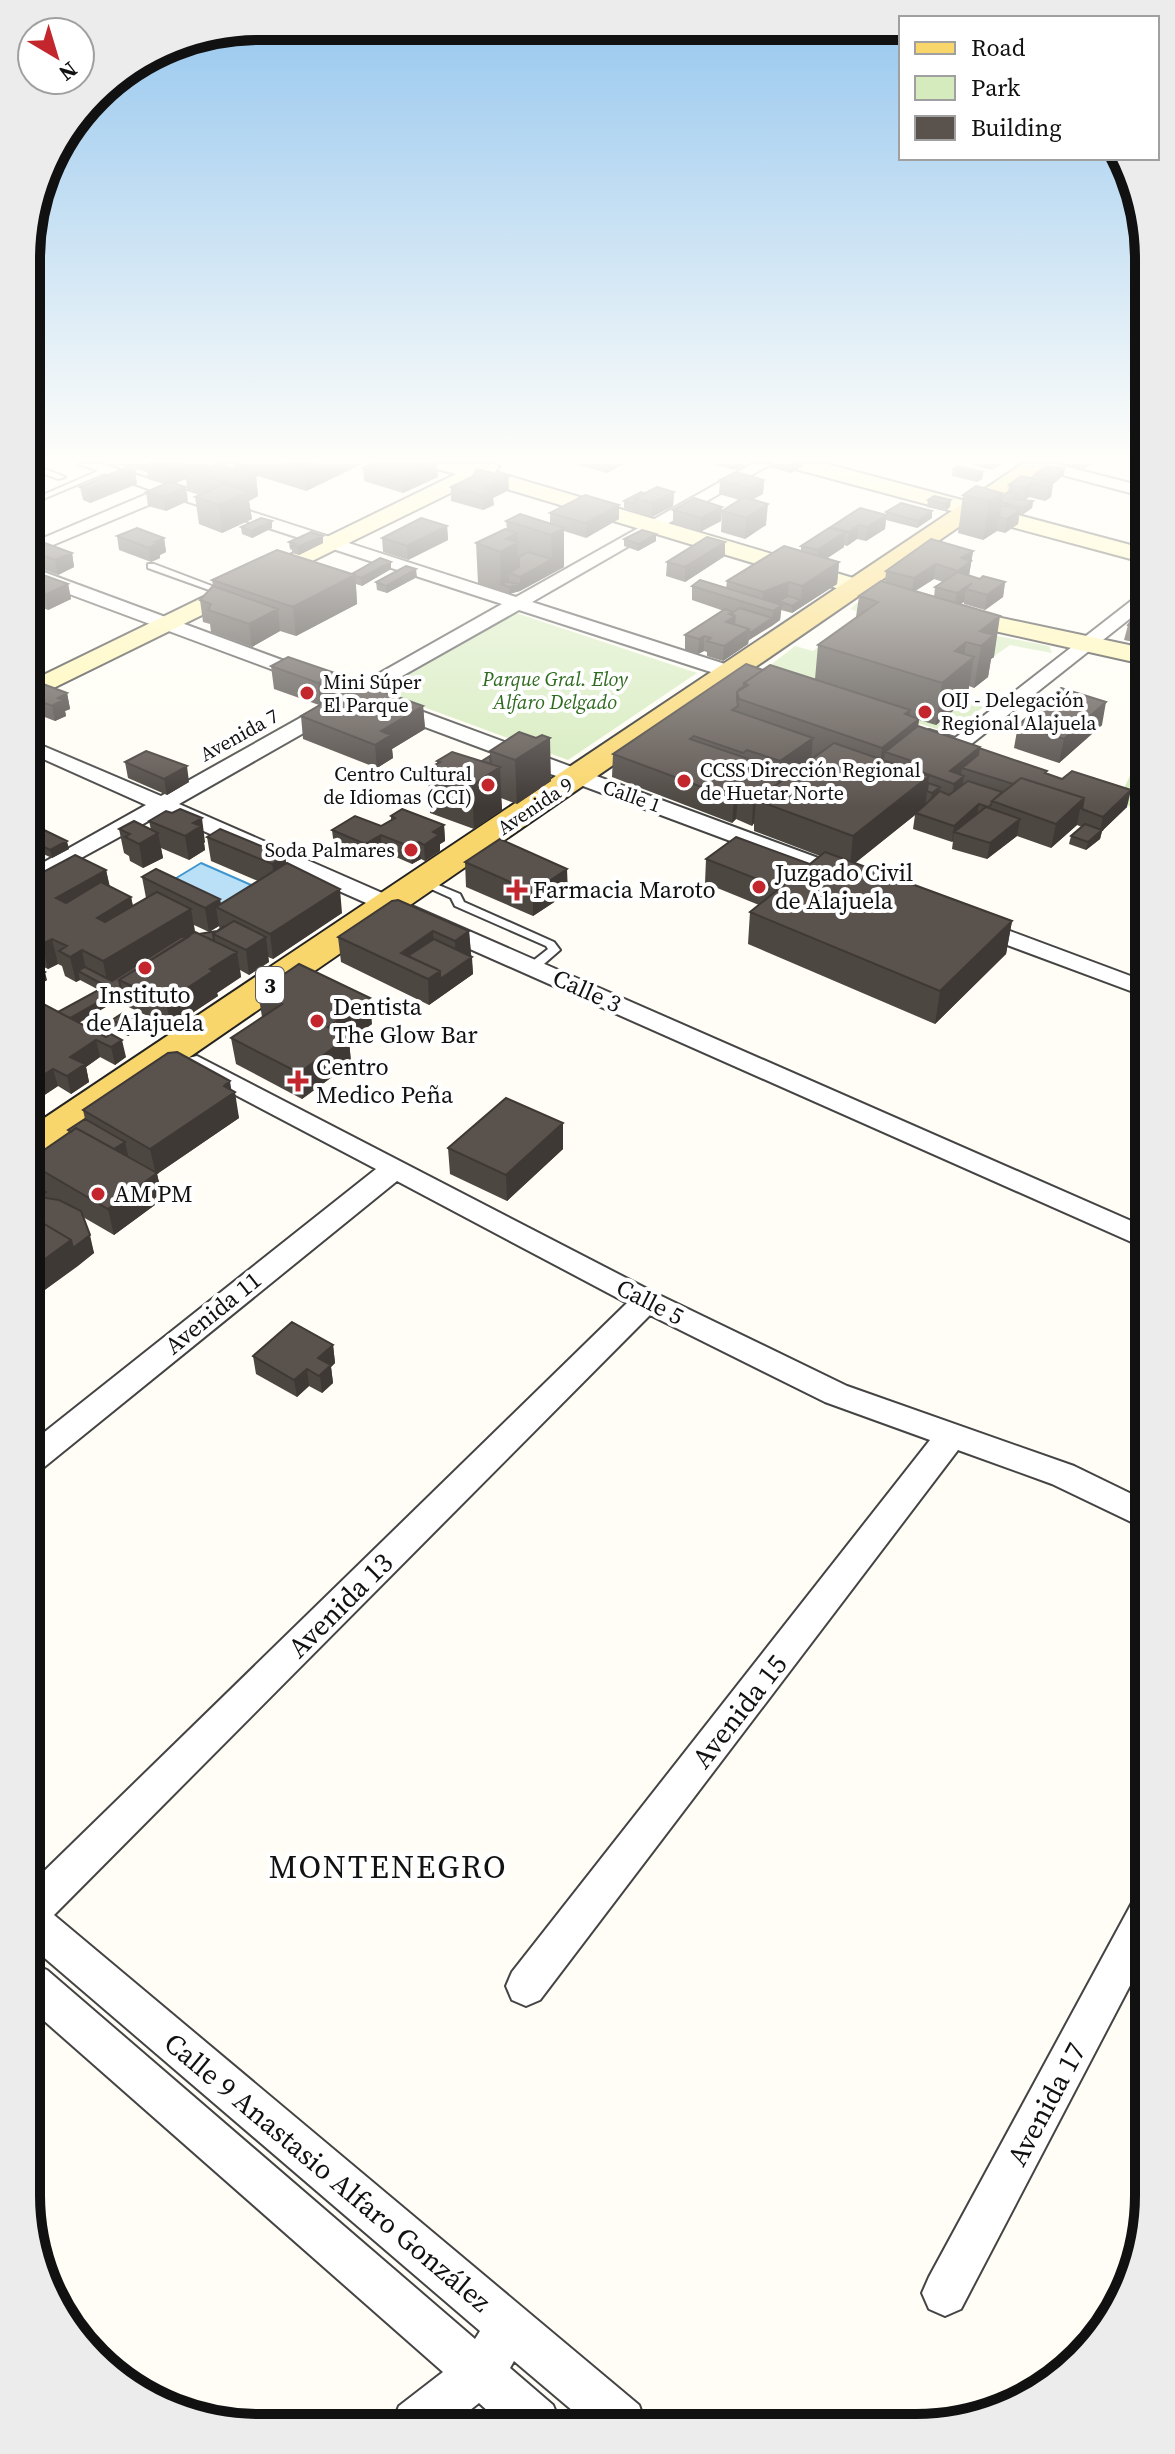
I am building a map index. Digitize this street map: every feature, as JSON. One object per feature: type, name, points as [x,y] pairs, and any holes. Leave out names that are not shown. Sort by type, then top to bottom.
[{"type":"main road","name":"Avenida 9","points":[[40,1140],[870,579]]},
{"type":"street","name":"Calle 1","points":[[44,579],[865,883]]},
{"type":"street","points":[[40,687],[169,624],[275,579]]},
{"type":"street","points":[[442,579],[765,683]]},
{"type":"street","name":"Avenida 7","points":[[40,873],[559,579]]},
{"type":"street","points":[[834,579],[923,607],[1135,654]]},
{"type":"street","points":[[913,731],[958,745],[1135,606]]},
{"type":"street","name":"Calle 3","points":[[40,750],[1135,1234]]},
{"type":"street","points":[[953,917],[1135,986]]},
{"type":"street","name":"Calle 5","points":[[171,1051],[647,1301],[836,1394],[1063,1475],[1135,1511]]},
{"type":"street","name":"Avenida 11","points":[[40,1453],[395,1168]]},
{"type":"street","name":"Avenida 13","points":[[40,1902],[647,1301]]},
{"type":"street","name":"Avenida 15","points":[[526,1986],[952,1435]]},
{"type":"street","name":"Calle 9 Anastasio Alfaro González","points":[[40,1929],[613,2414]]},
{"type":"street","name":"Avenida 17","points":[[945,2293],[1135,1937]]},
{"type":"street","name":"Calle 9 Anastasio Alfaro González","points":[[40,1990],[527,2414]]},
{"type":"street","points":[[428,2414],[480,2373],[510,2326]]},
{"type":"lane","points":[[181,579],[229,599]]},
{"type":"lane","points":[[424,882],[456,896],[459,904],[550,944],[554,950],[533,967]]},
{"type":"green space","points":[[873,602],[982,633],[1049,646],[1052,653],[1010,645],[993,657],[876,622],[936,725],[967,699],[987,705],[943,731],[767,675],[764,670],[795,646],[813,651],[865,614],[850,609],[857,603]]},
{"type":"green space","name":"Parque Gral. Eloy Alfaro Delgado","points":[[516,613],[697,673],[568,760],[380,691]]},
{"type":"green space","points":[[1135,765],[1135,812],[1120,797]]},
{"type":"water","points":[[201,863],[258,888],[225,909],[168,883]]},
{"type":"building","points":[[40,579],[53,579],[68,584],[45,595],[40,593]]},
{"type":"building","points":[[215,579],[348,579],[293,607],[212,580]]},
{"type":"building","points":[[383,579],[399,579],[386,586],[376,582]]},
{"type":"building","points":[[814,579],[802,586],[789,582],[763,592],[727,581]]},
{"type":"building","points":[[948,579],[992,579],[1005,582],[987,595],[966,589],[972,583],[957,593],[935,587]]},
{"type":"building","points":[[700,580],[782,605],[773,611],[692,586]]},
{"type":"building","points":[[881,581],[1000,616],[980,631],[994,635],[981,646],[966,642],[955,651],[974,657],[942,683],[818,645],[878,602],[859,596]]},
{"type":"building","points":[[501,584],[520,584],[509,587]]},
{"type":"building","points":[[213,586],[278,609],[249,624],[208,610],[211,604],[200,600]]},
{"type":"building","points":[[788,596],[801,600],[792,606],[779,601]]},
{"type":"building","points":[[740,608],[772,618],[750,633],[749,629],[734,624],[733,612]]},
{"type":"building","points":[[725,609],[735,616],[726,622],[749,629],[724,646],[707,641],[711,638],[704,636],[699,639],[685,635]]},
{"type":"building","points":[[288,657],[335,673],[318,683],[271,666]]},
{"type":"building","points":[[746,664],[763,670],[737,692],[738,706],[732,710],[813,738],[780,761],[747,750],[743,753],[694,736],[690,739],[781,770],[776,780],[780,782],[753,802],[738,795],[734,799],[613,754]]},
{"type":"building","points":[[770,665],[910,710],[905,714],[919,719],[882,748],[739,699],[737,692],[748,685],[744,683]]},
{"type":"building","points":[[40,683],[67,693],[58,698],[63,700],[52,706],[40,701]]},
{"type":"building","points":[[362,684],[423,706],[381,731],[391,735],[375,745],[301,716],[353,686]]},
{"type":"building","points":[[1061,688],[1106,702],[1064,739],[1018,725]]},
{"type":"building","points":[[918,726],[980,747],[950,771],[964,776],[954,784],[905,766],[912,761],[885,752]]},
{"type":"building","points":[[519,732],[536,738],[542,735],[550,738],[515,760],[490,751]]},
{"type":"building","points":[[834,743],[929,776],[853,836],[756,800],[787,777],[777,773],[788,765],[799,768]]},
{"type":"building","points":[[979,748],[1062,779],[1072,771],[1131,790],[1103,817],[1082,809],[1084,798],[1021,778],[1013,784],[962,768],[978,755]]},
{"type":"building","points":[[146,751],[187,766],[164,779],[125,762]]},
{"type":"building","points":[[452,752],[500,767],[472,785],[428,769]]},
{"type":"building","points":[[1021,778],[1084,798],[1056,824],[992,801]]},
{"type":"building","points":[[968,781],[1002,792],[991,805],[979,804],[954,826],[916,813],[940,791],[949,795]]},
{"type":"building","points":[[928,783],[940,787],[932,793],[927,791]]},
{"type":"building","points":[[986,807],[1020,819],[990,843],[954,832]]},
{"type":"building","points":[[180,809],[202,818],[193,823],[201,826],[185,836],[149,821],[166,811],[172,813]]},
{"type":"building","points":[[402,809],[444,825],[433,832],[439,835],[424,845],[419,842],[411,847],[381,835],[365,844],[332,830],[355,816],[381,826],[395,818],[391,816]]},
{"type":"building","points":[[134,821],[158,833],[139,844],[125,837],[130,834],[119,829]]},
{"type":"building","points":[[1085,824],[1102,830],[1088,842],[1071,836]]},
{"type":"building","points":[[220,829],[285,856],[272,864],[207,837]]},
{"type":"building","points":[[44,830],[67,841],[50,850],[40,845],[40,832]]},
{"type":"building","points":[[736,837],[810,864],[780,888],[706,859]]},
{"type":"building","points":[[500,839],[567,869],[533,892],[465,862]]},
{"type":"building","points":[[825,852],[1012,921],[940,991],[750,912]]},
{"type":"building","points":[[75,855],[106,870],[56,898],[66,903],[101,882],[131,897],[97,918],[105,922],[157,892],[191,909],[103,961],[82,950],[70,957],[59,951],[67,946],[52,939],[40,943],[40,874]]},
{"type":"building","points":[[287,863],[340,889],[270,934],[216,907]]},
{"type":"building","points":[[156,869],[220,899],[205,908],[142,877]]},
{"type":"building","points":[[398,900],[469,931],[455,941],[433,931],[401,953],[440,971],[428,979],[338,937]]},
{"type":"building","points":[[234,921],[266,937],[246,950],[213,934]]},
{"type":"building","points":[[224,926],[213,934],[214,940],[199,934],[217,931]]},
{"type":"building","points":[[195,932],[237,952],[166,1002],[119,980]]},
{"type":"building","points":[[190,936],[119,980],[123,997],[114,993],[70,1018],[58,1012],[106,986],[78,971],[85,967],[112,981],[181,937]]},
{"type":"building","points":[[434,939],[472,957],[440,979],[440,971],[408,956]]},
{"type":"building","points":[[299,964],[370,998],[328,1027],[348,1037],[299,1073],[231,1038],[282,1004],[258,992]]},
{"type":"building","points":[[40,1002],[106,1037],[111,1034],[122,1040],[111,1047],[96,1040],[70,1057],[85,1064],[67,1076],[53,1069],[40,1077]]},
{"type":"building","points":[[123,1013],[137,1020],[126,1027],[112,1020]]},
{"type":"building","points":[[177,1052],[230,1081],[224,1086],[235,1092],[150,1149],[83,1110],[168,1053]]},
{"type":"building","points":[[506,1098],[563,1123],[506,1175],[448,1148]]},
{"type":"building","points":[[85,1119],[125,1142],[114,1149],[76,1128],[71,1132],[68,1130]]},
{"type":"building","points":[[76,1128],[157,1173],[108,1209],[40,1169],[40,1153]]},
{"type":"building","points":[[40,1197],[59,1200],[81,1211],[90,1235],[73,1248],[71,1240],[40,1221]]},
{"type":"building","points":[[40,1221],[71,1240],[40,1262]]},
{"type":"building","points":[[292,1322],[333,1345],[318,1358],[331,1365],[319,1376],[307,1369],[294,1380],[253,1356]]},
{"type":"place","name":"Mini Súper El Parque","points":[[307,693]]},
{"type":"place","name":"OIJ - Delegación Regional Alajuela","points":[[925,712]]},
{"type":"place","name":"CCSS Dirección Regional de Huetar Norte","points":[[684,781]]},
{"type":"place","name":"Centro Cultural de Idiomas (CCI)","points":[[488,785]]},
{"type":"place","name":"Soda Palmares","points":[[411,850]]},
{"type":"place","name":"Juzgado Civil de Alajuela","points":[[759,887]]},
{"type":"place","name":"Farmacia Maroto","points":[[517,890]]},
{"type":"place","name":"Instituto de Alajuela","points":[[145,968]]},
{"type":"place","name":"Dentista The Glow Bar","points":[[317,1021]]},
{"type":"place","name":"Centro Medico Peña","points":[[298,1081]]},
{"type":"place","name":"AM PM","points":[[98,1194]]},
{"type":"district","name":"MONTENEGRO","points":[[388,1867]]}]
